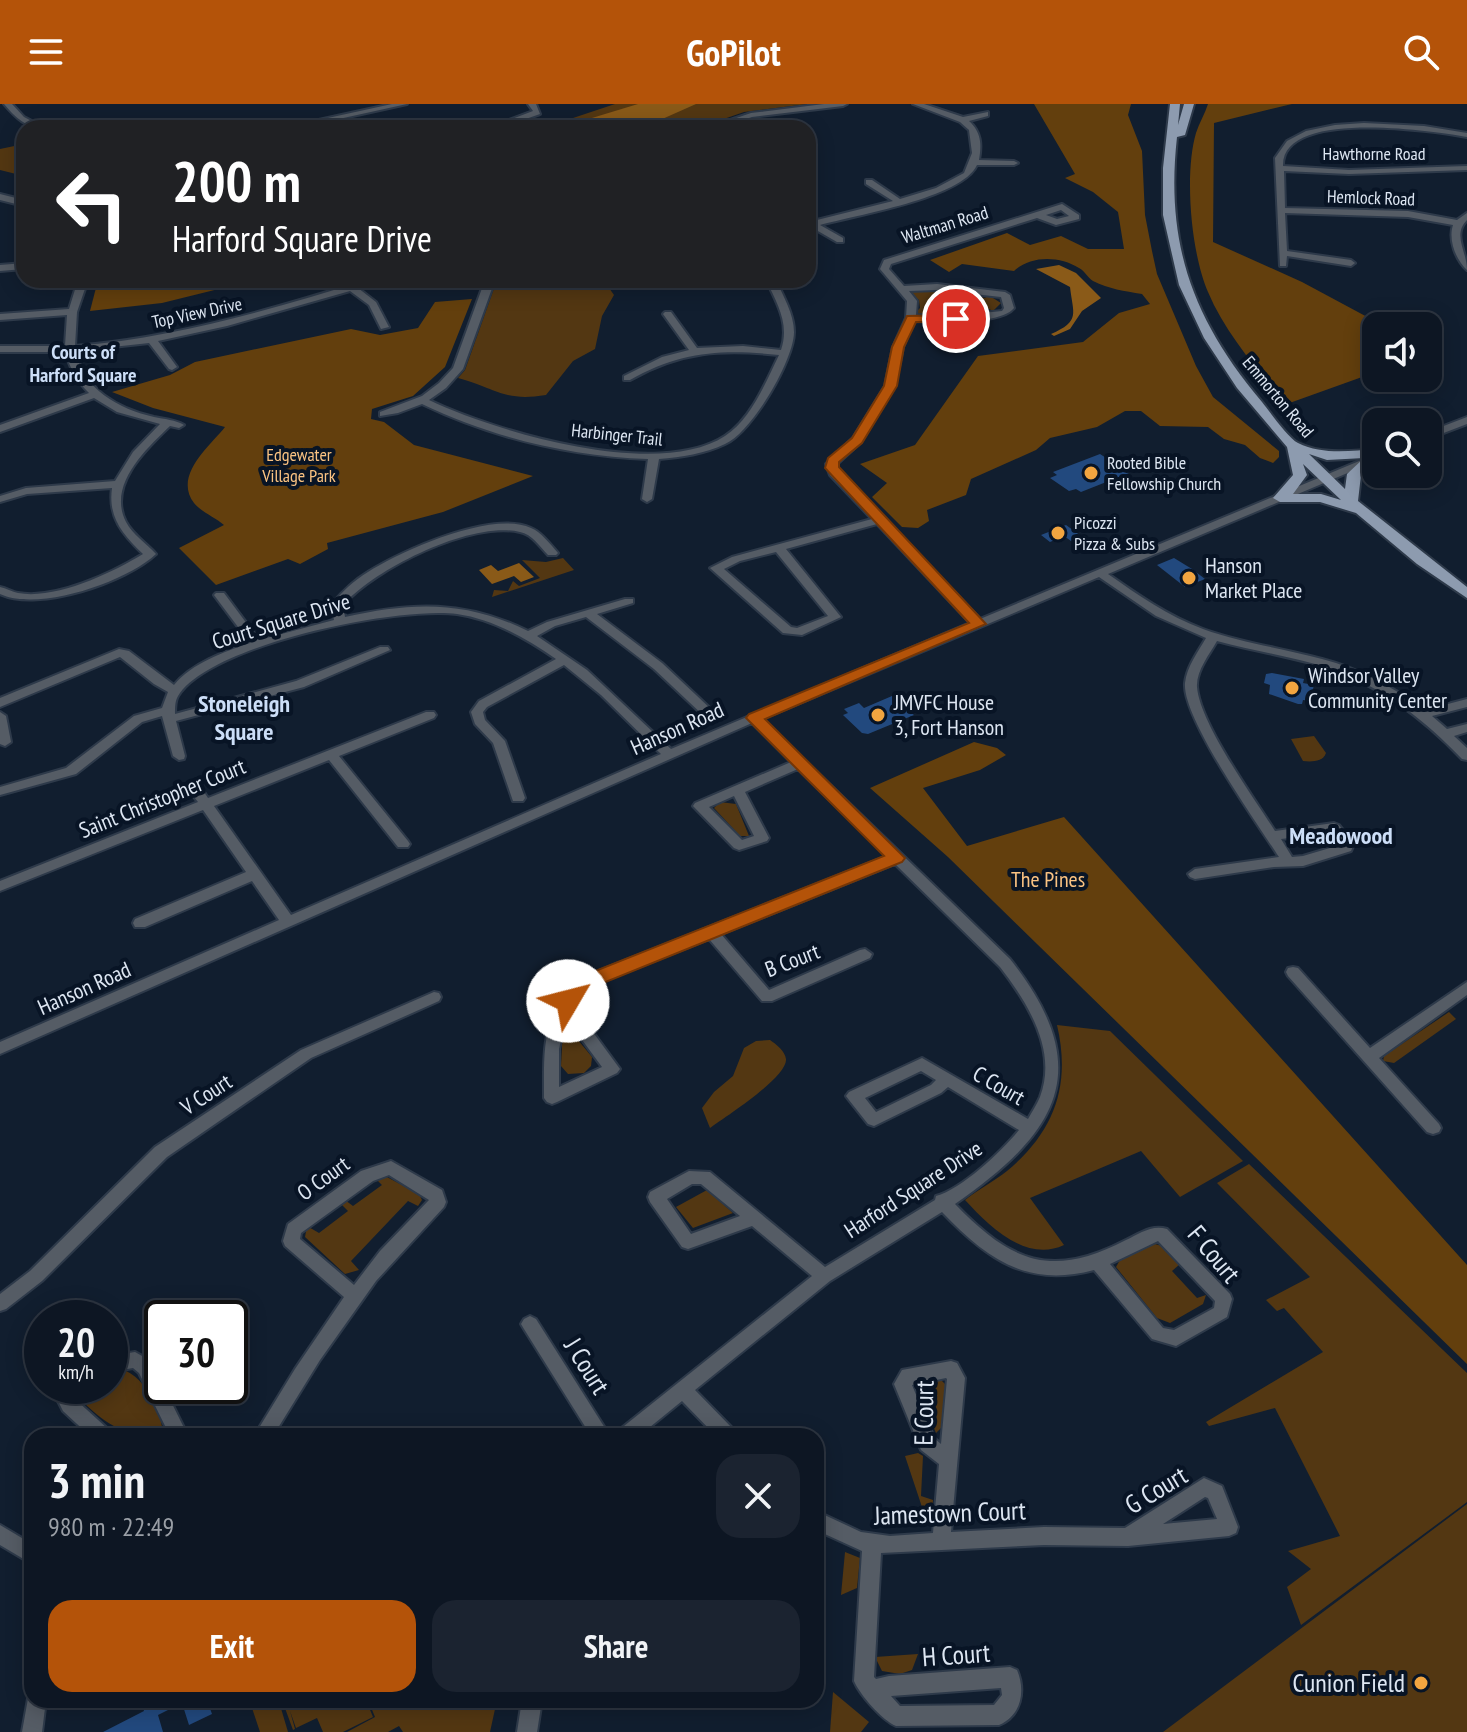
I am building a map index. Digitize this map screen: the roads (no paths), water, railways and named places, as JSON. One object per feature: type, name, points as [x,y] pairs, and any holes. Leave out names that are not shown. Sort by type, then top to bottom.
[{"type":"main road","name":"Emmorton Road","points":[[1175,104],[1167,200],[1170,235],[1193,305],[1232,371],[1289,440],[1356,506],[1467,594]]},
{"type":"main road","name":"Emmorton Road","points":[[1170,160],[1189,104]]},
{"type":"main road","points":[[1289,440],[1327,456],[1362,457]]},
{"type":"main road","points":[[1280,498],[1293,487],[1300,475],[1289,440]]},
{"type":"main road","points":[[1280,498],[1321,498],[1356,506],[1354,474],[1362,467]]},
{"type":"street","points":[[8,104],[23,120]]},
{"type":"street","points":[[326,120],[403,104]]},
{"type":"street","points":[[516,120],[538,111],[532,104]]},
{"type":"street","points":[[736,120],[751,115],[843,104]]},
{"type":"street","points":[[816,221],[959,182],[975,162],[976,134],[963,120],[917,104]]},
{"type":"street","points":[[963,120],[985,114]]},
{"type":"street","points":[[1283,264],[1280,154],[1287,144],[1307,133],[1327,128],[1398,126],[1467,135]]},
{"type":"street","points":[[975,162],[1014,163]]},
{"type":"street","name":"Hawthorne Road","points":[[1280,168],[1349,172],[1467,168]]},
{"type":"street","points":[[869,182],[897,200]]},
{"type":"street","name":"Hemlock Road","points":[[1282,210],[1408,214],[1457,223]]},
{"type":"street","name":"Waltman Road","points":[[911,318],[912,301],[884,269],[887,262],[1038,215]]},
{"type":"street","points":[[1467,216],[1457,223],[1453,236],[1464,254],[1467,267]]},
{"type":"street","points":[[816,227],[840,240]]},
{"type":"street","points":[[1284,253],[1351,263]]},
{"type":"street","points":[[902,289],[937,287],[1005,295],[1009,308],[1005,313],[944,320],[911,318],[898,347],[890,386],[857,440],[831,464],[834,473],[978,624]]},
{"type":"street","points":[[0,590],[7,596],[43,596],[126,571],[150,554],[139,546],[118,520],[114,502],[117,484],[127,464],[173,424],[124,411],[94,394],[77,374],[69,349],[72,312],[80,288]]},
{"type":"street","points":[[352,288],[373,304],[384,327]]},
{"type":"street","name":"Top View Drive","points":[[0,349],[69,349],[151,339],[243,320],[352,288]]},
{"type":"street","points":[[384,414],[422,400],[445,386],[458,369],[487,288]]},
{"type":"street","name":"Harbinger Trail","points":[[422,400],[452,416],[503,433],[564,446],[654,457],[698,451],[736,434],[747,421],[786,353],[791,340],[791,322],[775,288]]},
{"type":"street","points":[[0,317],[72,312]]},
{"type":"street","points":[[668,314],[693,349]]},
{"type":"street","points":[[151,339],[172,367]]},
{"type":"street","points":[[627,378],[662,358],[693,349],[731,347],[786,353]]},
{"type":"street","points":[[0,429],[94,394]]},
{"type":"street","points":[[1442,430],[1467,420]]},
{"type":"street","points":[[647,499],[654,457]]},
{"type":"street","name":"Hanson Road","points":[[0,1048],[754,718],[1362,462]]},
{"type":"street","points":[[0,499],[26,491],[117,484]]},
{"type":"street","points":[[778,547],[835,617],[798,632],[787,630],[716,568],[736,559],[778,547],[881,520]]},
{"type":"street","points":[[340,620],[337,605],[345,593],[403,556],[443,539],[512,527],[527,529],[552,553]]},
{"type":"street","points":[[1100,573],[1161,615],[1213,637],[1337,667],[1377,685],[1423,715],[1467,756]]},
{"type":"street","points":[[220,595],[257,645]]},
{"type":"street","points":[[528,636],[551,624],[629,601]]},
{"type":"street","name":"Court Square Drive","points":[[174,690],[193,672],[257,645],[340,620],[422,609],[465,612],[499,622],[528,636],[564,660],[603,689],[669,755]]},
{"type":"street","points":[[589,614],[658,666],[709,714]]},
{"type":"street","points":[[1213,637],[1194,673],[1192,697],[1213,740],[1288,861]]},
{"type":"street","points":[[0,791],[71,771],[138,719],[300,684],[384,650]]},
{"type":"street","points":[[0,703],[119,653],[125,654],[174,690],[168,714],[179,756]]},
{"type":"street","points":[[518,798],[499,741],[479,721],[477,712],[483,704],[564,660]]},
{"type":"street","points":[[1423,715],[1467,703]]},
{"type":"street","name":"Saint Christopher Court","points":[[0,886],[204,802],[430,715]]},
{"type":"street","points":[[0,716],[5,742]]},
{"type":"street","name":"Harford Square Drive","points":[[635,1428],[824,1276],[990,1169],[1031,1129],[1047,1097],[1052,1078],[1048,1042],[1033,998],[1005,963],[754,718]]},
{"type":"street","points":[[1445,734],[1467,728]]},
{"type":"street","points":[[331,754],[403,844]]},
{"type":"street","points":[[737,789],[762,838],[744,845],[739,845],[700,806],[737,789],[800,763]]},
{"type":"street","points":[[195,789],[288,922]]},
{"type":"street","points":[[1195,874],[1303,861],[1346,848],[1347,844],[1334,828],[1272,836]]},
{"type":"street","points":[[565,1006],[612,1069],[552,1098],[552,1029],[565,1006],[586,982],[896,858]]},
{"type":"street","points":[[140,923],[255,874]]},
{"type":"street","name":"B Court","points":[[711,932],[767,997],[865,954]]},
{"type":"street","points":[[1293,972],[1433,1128]]},
{"type":"street","points":[[1370,1056],[1467,987]]},
{"type":"street","name":"V Court","points":[[0,1304],[36,1276],[161,1152],[182,1136],[306,1054],[434,997]]},
{"type":"street","name":"C Court","points":[[946,1079],[936,1089],[874,1120],[854,1096],[922,1064],[1031,1129]]},
{"type":"street","name":"O Court","points":[[268,1428],[286,1397],[356,1297],[371,1274],[438,1202],[436,1195],[391,1168],[367,1176],[294,1229],[291,1241],[356,1297]]},
{"type":"street","points":[[754,1218],[688,1242],[656,1197],[689,1178],[704,1177],[754,1218],[824,1276]]},
{"type":"street","name":"F Court","points":[[942,1201],[989,1246],[1013,1261],[1065,1269],[1098,1262],[1152,1235],[1161,1234],[1224,1299],[1221,1312],[1176,1338],[1158,1334],[1098,1262]]},
{"type":"street","name":"J Court","points":[[530,1324],[596,1428]]},
{"type":"street","points":[[128,1361],[135,1360],[145,1367],[175,1428]]},
{"type":"street","name":"E Court","points":[[941,1542],[949,1460],[956,1378],[951,1369],[908,1376],[903,1384],[927,1444],[949,1460]]},
{"type":"street","points":[[683,1390],[720,1428]]},
{"type":"street","points":[[68,1404],[94,1428]]},
{"type":"street","name":"G Court","points":[[1044,1536],[1128,1537],[1229,1527],[1215,1492],[1204,1487],[1128,1537]]},
{"type":"street","name":"Jamestown Court","points":[[824,1524],[841,1534],[890,1545],[1044,1536]]},
{"type":"street","points":[[0,1534],[24,1550]]},
{"type":"street","points":[[870,1691],[864,1681],[872,1543]]},
{"type":"street","name":"H Court","points":[[1010,1677],[1012,1698],[999,1715],[896,1716],[870,1691],[889,1686],[1010,1677]]},
{"type":"street","points":[[32,1732],[35,1708]]},
{"type":"street","points":[[527,1732],[531,1708]]},
{"type":"place","name":"Rooted Bible Fellowship Church","points":[[1091,473]]},
{"type":"place","name":"Picozzi Pizza & Subs","points":[[1058,533]]},
{"type":"place","name":"Hanson Market Place","points":[[1189,578]]},
{"type":"place","name":"Windsor Valley Community Center","points":[[1292,688]]},
{"type":"place","name":"JMVFC House 3, Fort Hanson","points":[[878,715]]},
{"type":"place","name":"Cunion Field","points":[[1421,1683]]},
{"type":"district","name":"Courts of Harford Square","points":[[83,364]]},
{"type":"district","name":"Stoneleigh Square","points":[[244,718]]},
{"type":"district","name":"Meadowood","points":[[1341,836]]},
{"type":"park label","name":"Edgewater Village Park","points":[[299,465]]},
{"type":"park label","name":"The Pines","points":[[1048,879]]}]
